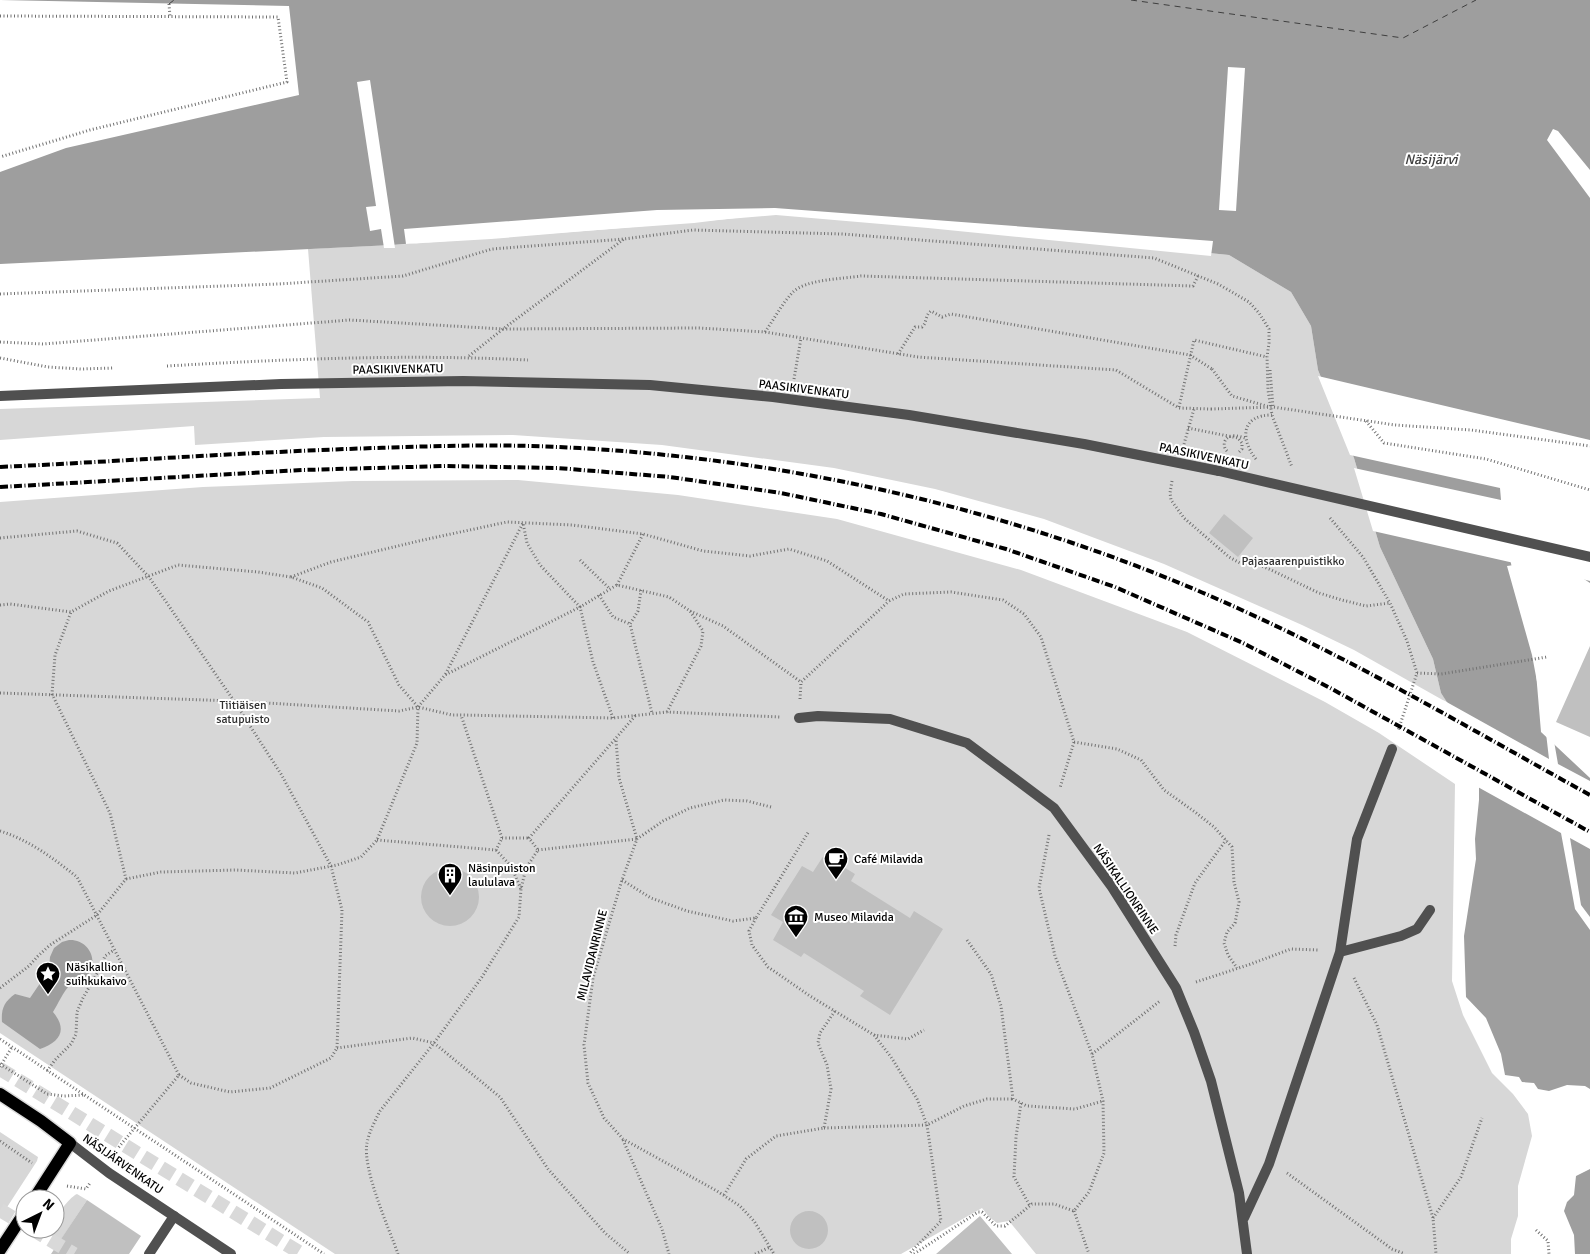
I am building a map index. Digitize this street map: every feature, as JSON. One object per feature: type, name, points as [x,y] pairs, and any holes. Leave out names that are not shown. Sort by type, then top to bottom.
[{"type":"main road","name":"NÄSIJÄRVENKATU","points":[[0,1094],[70,1143]]},
{"type":"main road","points":[[40,1189],[70,1143]]},
{"type":"main road","points":[[0,1250],[15,1227]]},
{"type":"street","name":"PAASIKIVENKATU","points":[[0,396],[311,383],[463,381],[650,385],[773,397],[909,415],[1084,444],[1219,472],[1590,557]]},
{"type":"street","name":"NÄSIKALLIONRINNE","points":[[799,718],[818,716],[890,719],[968,743],[1054,808],[1112,887],[1176,988],[1211,1080],[1239,1193],[1247,1254]]},
{"type":"street","points":[[1243,1219],[1269,1164],[1340,952],[1357,839],[1392,748]]},
{"type":"street","points":[[1340,952],[1401,936],[1417,929],[1430,910]]},
{"type":"street","name":"NÄSIJÄRVENKATU","points":[[70,1143],[109,1174],[231,1254]]},
{"type":"street","points":[[149,1254],[174,1216]]},
{"type":"path","points":[[169,4],[170,17]]},
{"type":"path","points":[[0,16],[278,18],[287,82],[90,130],[0,157]]},
{"type":"path","points":[[0,294],[278,284],[403,276],[492,249],[624,239],[693,230],[842,234],[1154,258],[1218,284],[1249,302],[1259,313],[1269,329],[1270,343],[1267,357],[1268,390],[1272,415],[1293,468]]},
{"type":"path","points":[[469,357],[503,329],[624,239]]},
{"type":"path","points":[[765,332],[793,292],[803,286],[821,281],[861,276],[1193,286],[1198,276]]},
{"type":"path","points":[[898,354],[915,327],[924,326],[931,311],[942,317],[955,315],[1190,355],[1212,369],[1232,396],[1273,407],[1395,425],[1471,430],[1590,446]]},
{"type":"path","points":[[0,342],[43,344],[350,320],[503,329],[699,328],[765,332],[918,357],[1116,370],[1179,408],[1273,407]]},
{"type":"path","points":[[793,380],[801,338]]},
{"type":"path","points":[[1179,408],[1194,340],[1267,357]]},
{"type":"path","points":[[1270,370],[1273,407]]},
{"type":"path","points":[[1184,444],[1194,409]]},
{"type":"path","points":[[1263,463],[1256,459],[1247,448],[1245,438],[1248,426],[1253,419],[1262,415],[1272,415]]},
{"type":"path","points":[[1366,421],[1384,443],[1486,459],[1590,490]]},
{"type":"path","points":[[1188,428],[1238,438],[1242,443],[1242,449],[1239,453],[1235,454]]},
{"type":"path","points":[[1229,453],[1224,449],[1224,443],[1227,438],[1232,436],[1245,438]]},
{"type":"path","points":[[1172,482],[1171,500],[1184,518],[1229,557],[1240,563],[1254,563],[1320,593],[1342,600],[1366,606],[1390,603]]},
{"type":"path","points":[[1325,513],[1363,558],[1390,603],[1407,641],[1417,673],[1392,748]]},
{"type":"path","points":[[291,577],[331,562],[507,522],[572,525],[643,534],[703,551],[750,556],[789,549],[827,561],[889,601]]},
{"type":"path","points":[[523,523],[527,543],[540,565],[580,607],[593,662],[613,718]]},
{"type":"path","points":[[0,988],[29,966],[50,945],[97,914],[126,879],[171,872],[235,870],[294,873],[331,866],[361,857],[377,840],[417,743],[418,706],[445,675],[523,523]]},
{"type":"path","points":[[0,538],[78,531],[117,543],[148,576],[234,701],[281,774],[331,866],[342,910],[337,1048],[331,1058],[270,1088],[230,1092],[190,1083],[179,1075],[97,914],[76,877],[50,856],[14,835],[0,831]]},
{"type":"path","points":[[445,675],[580,607],[617,585],[643,534]]},
{"type":"path","points":[[580,560],[610,589]]},
{"type":"path","points":[[0,605],[10,604],[71,612],[109,591],[178,565],[291,577],[322,588],[368,622],[399,685],[418,706]]},
{"type":"path","points":[[617,585],[669,597],[690,611],[723,626],[801,682],[889,601],[904,594],[951,592],[1003,600],[1024,614],[1042,637],[1074,742],[1054,808],[1038,888],[1055,956],[1092,1054],[1103,1101],[1104,1153],[1089,1192],[1074,1211]]},
{"type":"path","points":[[641,590],[638,611],[630,624],[652,713]]},
{"type":"path","points":[[599,595],[613,618],[630,624]]},
{"type":"path","points":[[667,712],[701,646],[703,631],[690,611]]},
{"type":"path","points":[[71,612],[55,655],[52,694],[110,813],[126,879]]},
{"type":"path","points":[[1417,673],[1441,674],[1547,657]]},
{"type":"path","points":[[0,693],[234,701],[399,711],[418,706],[461,715],[613,718],[667,712],[799,718]]},
{"type":"path","points":[[502,838],[529,838],[637,714]]},
{"type":"path","points":[[461,715],[502,838],[496,850]]},
{"type":"path","points":[[616,740],[619,778],[637,839]]},
{"type":"path","points":[[1074,742],[1117,749],[1141,760],[1164,790],[1195,812],[1232,847],[1234,882],[1239,902],[1235,923],[1227,932],[1224,943],[1228,955],[1237,968]]},
{"type":"path","points":[[398,1254],[369,1173],[367,1144],[374,1123],[380,1111],[434,1043],[482,977],[519,917],[521,889],[526,868],[538,850],[637,839],[663,821],[690,808],[724,800],[747,801],[772,808]]},
{"type":"path","points":[[809,831],[749,931],[752,945],[768,967],[874,1035],[891,1057],[917,1099],[927,1125],[941,1221],[909,1254]]},
{"type":"path","points":[[529,838],[538,850]]},
{"type":"path","name":"MILAVIDANRINNE","points":[[637,839],[622,880],[593,978],[584,1045],[588,1084],[604,1118],[623,1139],[724,1195],[740,1206],[754,1221],[774,1254]]},
{"type":"path","points":[[377,840],[496,850],[511,866],[521,889]]},
{"type":"path","points":[[1167,974],[1173,962],[1176,935],[1195,883],[1226,840]]},
{"type":"path","points":[[622,880],[652,898],[687,910],[733,921],[756,918]]},
{"type":"path","points":[[967,940],[991,974],[1001,1006],[1013,1099]]},
{"type":"path","points":[[1092,1054],[1176,988],[1248,965],[1290,949],[1340,952],[1377,1025],[1433,1218],[1436,1254]]},
{"type":"path","points":[[47,1071],[54,1060],[71,1044],[76,1034],[77,1012],[82,998],[105,956],[114,950]]},
{"type":"path","points":[[824,1128],[831,1089],[827,1066],[818,1043],[820,1033],[836,1011]]},
{"type":"path","points":[[874,1035],[908,1039],[924,1030]]},
{"type":"path","points":[[337,1048],[412,1038],[434,1043],[500,1097],[548,1169],[605,1233],[630,1254]]},
{"type":"path","points":[[0,1039],[324,1254]]},
{"type":"path","points":[[12,1047],[0,1065],[47,1094],[64,1096],[85,1095]]},
{"type":"path","points":[[118,1148],[179,1075]]},
{"type":"path","points":[[724,1195],[746,1159],[776,1136],[824,1128],[927,1125],[964,1106],[987,1099],[1013,1099],[1027,1106],[1075,1109],[1103,1101]]},
{"type":"path","points":[[1021,1103],[1016,1137],[1014,1177],[1030,1206]]},
{"type":"path","points":[[1433,1218],[1462,1178],[1482,1118]]},
{"type":"path","points":[[623,1139],[662,1228],[669,1254]]},
{"type":"path","points":[[0,1141],[35,1165]]},
{"type":"path","points":[[1269,1164],[1289,1174],[1392,1249],[1405,1254]]},
{"type":"path","points":[[64,1184],[70,1187],[86,1189]]},
{"type":"path","points":[[914,1254],[978,1212],[982,1212],[996,1226],[1005,1226],[1032,1204],[1054,1204],[1074,1211]]},
{"type":"path","points":[[1074,1211],[1089,1254]]},
{"type":"path","points":[[1536,1230],[1548,1241],[1549,1254]]},
{"type":"path","points":[[755,1254],[770,1247]]},
{"type":"green space","name":"Pajasaarenpuistikko","points":[[776,213],[929,225],[1229,255],[1291,292],[1311,326],[1318,370],[1354,458],[1380,547],[1433,659],[1441,693],[1448,703],[1354,650],[1164,564],[1044,519],[935,489],[834,468],[662,445],[513,435],[324,437],[195,445],[194,426],[0,440],[0,409],[320,398],[308,249],[392,245],[694,223]]},
{"type":"green space","name":"Tiitiäisen satupuisto","points":[[518,480],[678,495],[837,519],[1021,570],[1187,632],[1325,702],[1379,733],[1455,784],[1452,981],[1463,1015],[1492,1073],[1513,1094],[1528,1114],[1532,1136],[1518,1186],[1518,1216],[1511,1239],[1511,1254],[1036,1254],[1009,1221],[997,1223],[982,1208],[901,1254],[335,1254],[0,1033],[0,502],[203,487],[353,481]]},
{"type":"green space","points":[[0,1132],[38,1157],[19,1189],[15,1189],[15,1195],[0,1218]]},
{"type":"green space","points":[[77,1194],[87,1200],[65,1233],[65,1206]]},
{"type":"water","name":"Näsijärvi","points":[[0,0],[1590,0],[1590,583],[1538,555],[1509,554],[1519,601],[1533,637],[1541,732],[1590,778],[1590,1089],[1585,1086],[1567,1085],[1549,1091],[1538,1089],[1534,1083],[1522,1082],[1519,1077],[1505,1075],[1501,1054],[1486,1018],[1466,997],[1464,936],[1476,859],[1475,839],[1479,800],[1479,751],[1441,693],[1433,659],[1380,547],[1354,458],[1318,370],[1311,326],[1291,292],[1229,255],[929,225],[776,213],[392,245],[0,264],[0,172],[66,148],[299,95],[289,6]]},
{"type":"water","name":"Näsikallion suihkukaivo","points":[[69,940],[82,943],[90,952],[92,957],[91,970],[85,978],[70,985],[63,995],[53,1012],[60,1024],[60,1035],[53,1043],[40,1049],[2,1022],[2,1013],[8,1000],[15,994],[30,998],[49,970],[50,957],[54,948],[62,942]]},
{"type":"water","points":[[1590,1169],[1590,1254],[1575,1254],[1574,1235],[1564,1211],[1567,1202],[1574,1195],[1576,1176]]},
{"type":"pier","points":[[1228,67],[1245,68],[1236,211],[1219,210]]},
{"type":"pier","points":[[370,80],[395,248],[384,248],[381,229],[370,231],[366,207],[376,206],[357,82]]},
{"type":"pier","points":[[1553,129],[1558,131],[1590,170],[1590,198],[1547,140]]},
{"type":"pier","points":[[775,208],[1213,241],[1211,256],[776,215],[491,239],[406,244],[404,229],[657,210]]},
{"type":"pier","points":[[1318,376],[1590,440],[1590,581],[1578,578],[1537,557],[1512,556],[1514,563],[1373,531],[1354,468],[1501,500],[1500,488],[1350,455]]},
{"type":"pier","points":[[1514,565],[1522,600],[1535,637],[1541,703],[1532,655],[1507,566]]},
{"type":"pier","points":[[1443,700],[1549,759],[1546,733],[1554,741],[1558,764],[1590,781],[1590,849],[1570,838],[1581,905],[1590,917],[1590,930],[1575,909],[1561,833],[1476,786],[1476,752]]},
{"type":"building","points":[[1224,514],[1253,538],[1238,557],[1209,533]]},
{"type":"building","points":[[1590,646],[1590,737],[1556,722]]},
{"type":"building","points":[[824,855],[855,874],[851,881],[910,918],[914,911],[943,929],[890,1015],[860,996],[864,991],[804,953],[801,957],[773,940],[783,922],[771,915],[802,866],[813,872]]},
{"type":"building","name":"Näsinpuiston laululava","points":[[444,868],[456,868],[471,876],[479,891],[479,903],[471,918],[456,926],[444,926],[429,918],[421,903],[421,891],[429,876]]},
{"type":"building","points":[[87,1200],[141,1236],[129,1254],[51,1254],[61,1239],[65,1239],[65,1233]]},
{"type":"building","points":[[809,1211],[822,1217],[828,1230],[822,1243],[809,1249],[796,1243],[790,1230],[796,1217]]},
{"type":"building","points":[[980,1216],[1012,1254],[936,1254]]},
{"type":"ferry route","points":[[169,4],[174,0]]},
{"type":"ferry route","points":[[1131,0],[1403,38],[1476,0]]},
{"type":"tunnel","points":[[0,1069],[302,1254]]},
{"type":"tunnel","points":[[0,1210],[15,1219]]},
{"type":"tunnel","points":[[49,1239],[74,1254]]},
{"type":"railway","points":[[0,467],[328,450],[512,446],[649,453],[739,464],[828,479],[917,498],[1005,522],[1091,549],[1176,582],[1301,638],[1426,704],[1590,795]]},
{"type":"railway","points":[[0,487],[303,470],[445,466],[557,468],[670,477],[781,493],[881,514],[1006,549],[1115,587],[1243,643],[1332,689],[1590,832]]},
{"type":"place","name":"Café Milavida","points":[[836,880]]},
{"type":"place","name":"Näsinpuiston laululava","points":[[450,896]]},
{"type":"place","name":"Museo Milavida","points":[[796,938]]},
{"type":"place","name":"Näsikallion suihkukaivo","points":[[48,995]]}]
